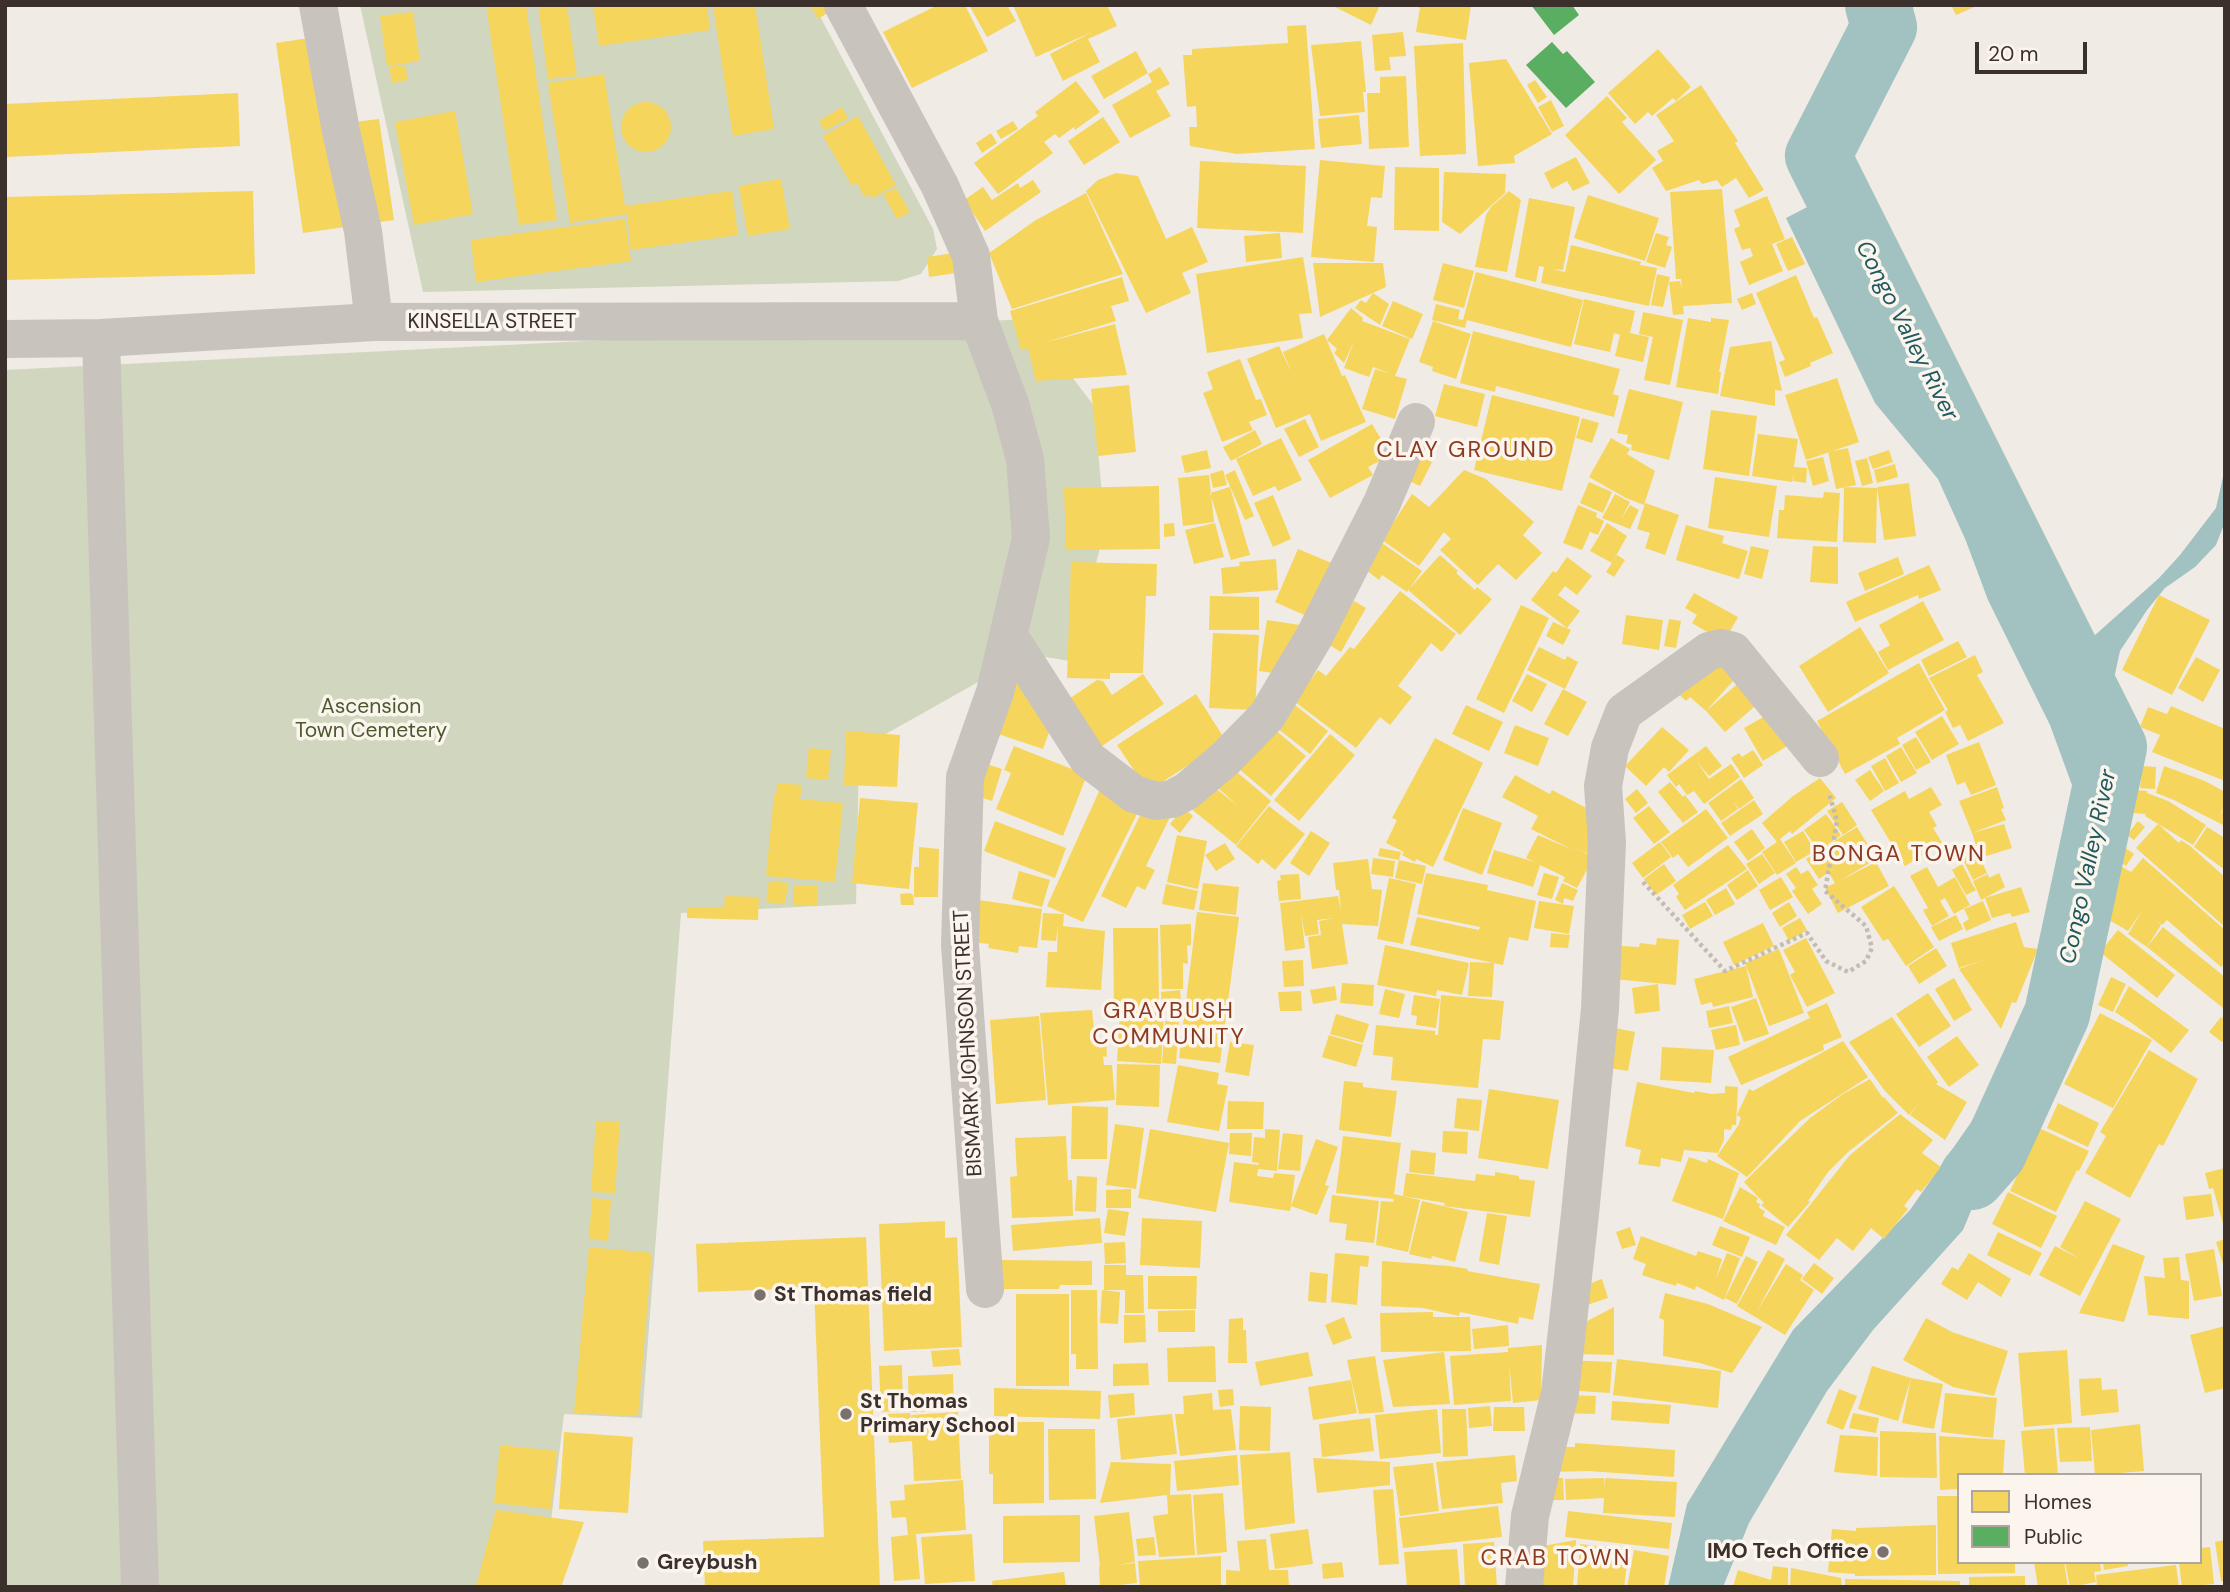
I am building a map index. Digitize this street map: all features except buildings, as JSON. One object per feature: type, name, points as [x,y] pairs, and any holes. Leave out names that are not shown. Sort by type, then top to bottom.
[{"type":"street","points":[[318,5],[363,231],[374,322]]},
{"type":"street","name":"BISMARK JOHNSON STREET","points":[[844,5],[940,186],[971,256],[979,321],[1010,404],[1025,459],[1031,538],[996,692],[965,777],[960,945],[985,1289]]},
{"type":"street","name":"KINSELLA STREET","points":[[5,339],[101,338],[374,322],[979,321]]},
{"type":"street","points":[[101,338],[139,1587]]},
{"type":"street","points":[[1009,636],[1088,759],[1134,794],[1156,801],[1172,799],[1187,791],[1225,759],[1267,716],[1320,625],[1382,503],[1416,422]]},
{"type":"street","points":[[1524,1587],[1530,1517],[1560,1393],[1580,1214],[1600,1009],[1607,842],[1603,786],[1610,748],[1624,712],[1709,651],[1721,648],[1733,651],[1820,758]]},
{"type":"path","points":[[1607,842],[1725,971],[1807,933],[1826,961],[1848,972],[1866,961],[1872,948],[1866,926],[1825,891],[1837,821],[1820,758]]},
{"type":"green space","points":[[360,5],[814,5],[933,229],[937,249],[921,274],[898,281],[423,292]]},
{"type":"green space","name":"Ascension Town Cemetery","points":[[1028,319],[1094,406],[1105,529],[1070,661],[1028,654],[859,749],[856,904],[681,913],[642,1418],[564,1414],[543,1587],[5,1587],[5,370]]},
{"type":"water","points":[[1819,201],[1894,355],[2004,566],[2041,646],[2066,661],[2159,578],[2216,508],[2225,468],[2225,522],[2216,545],[2195,567],[2165,588],[2120,651],[2102,733],[2096,803],[2075,922],[2041,1043],[1963,1230],[1873,1330],[1827,1391],[1749,1523],[1723,1587],[1668,1587],[1687,1504],[1793,1330],[1910,1210],[1981,1108],[2009,1059],[2049,999],[2050,926],[2076,796],[2050,725],[1988,600],[1966,541],[1938,479],[1875,403],[1786,218]]},
{"type":"waterway","name":"Congo Valley River","points":[[1878,5],[1884,27],[1818,156],[2114,747],[2057,1014],[1994,1152],[1972,1177]]},
{"type":"place","name":"St Thomas field","points":[[760,1295]]},
{"type":"place","name":"St Thomas Primary School","points":[[846,1414]]},
{"type":"place","name":"IMO Tech Office","points":[[1883,1552]]},
{"type":"place","name":"Greybush","points":[[643,1563]]},
{"type":"district","name":"CLAY GROUND","points":[[1466,451]]},
{"type":"district","name":"BONGA TOWN","points":[[1899,855]]},
{"type":"district","name":"GRAYBUSH COMMUNITY","points":[[1169,1025]]},
{"type":"district","name":"CRAB TOWN","points":[[1556,1559]]}]
